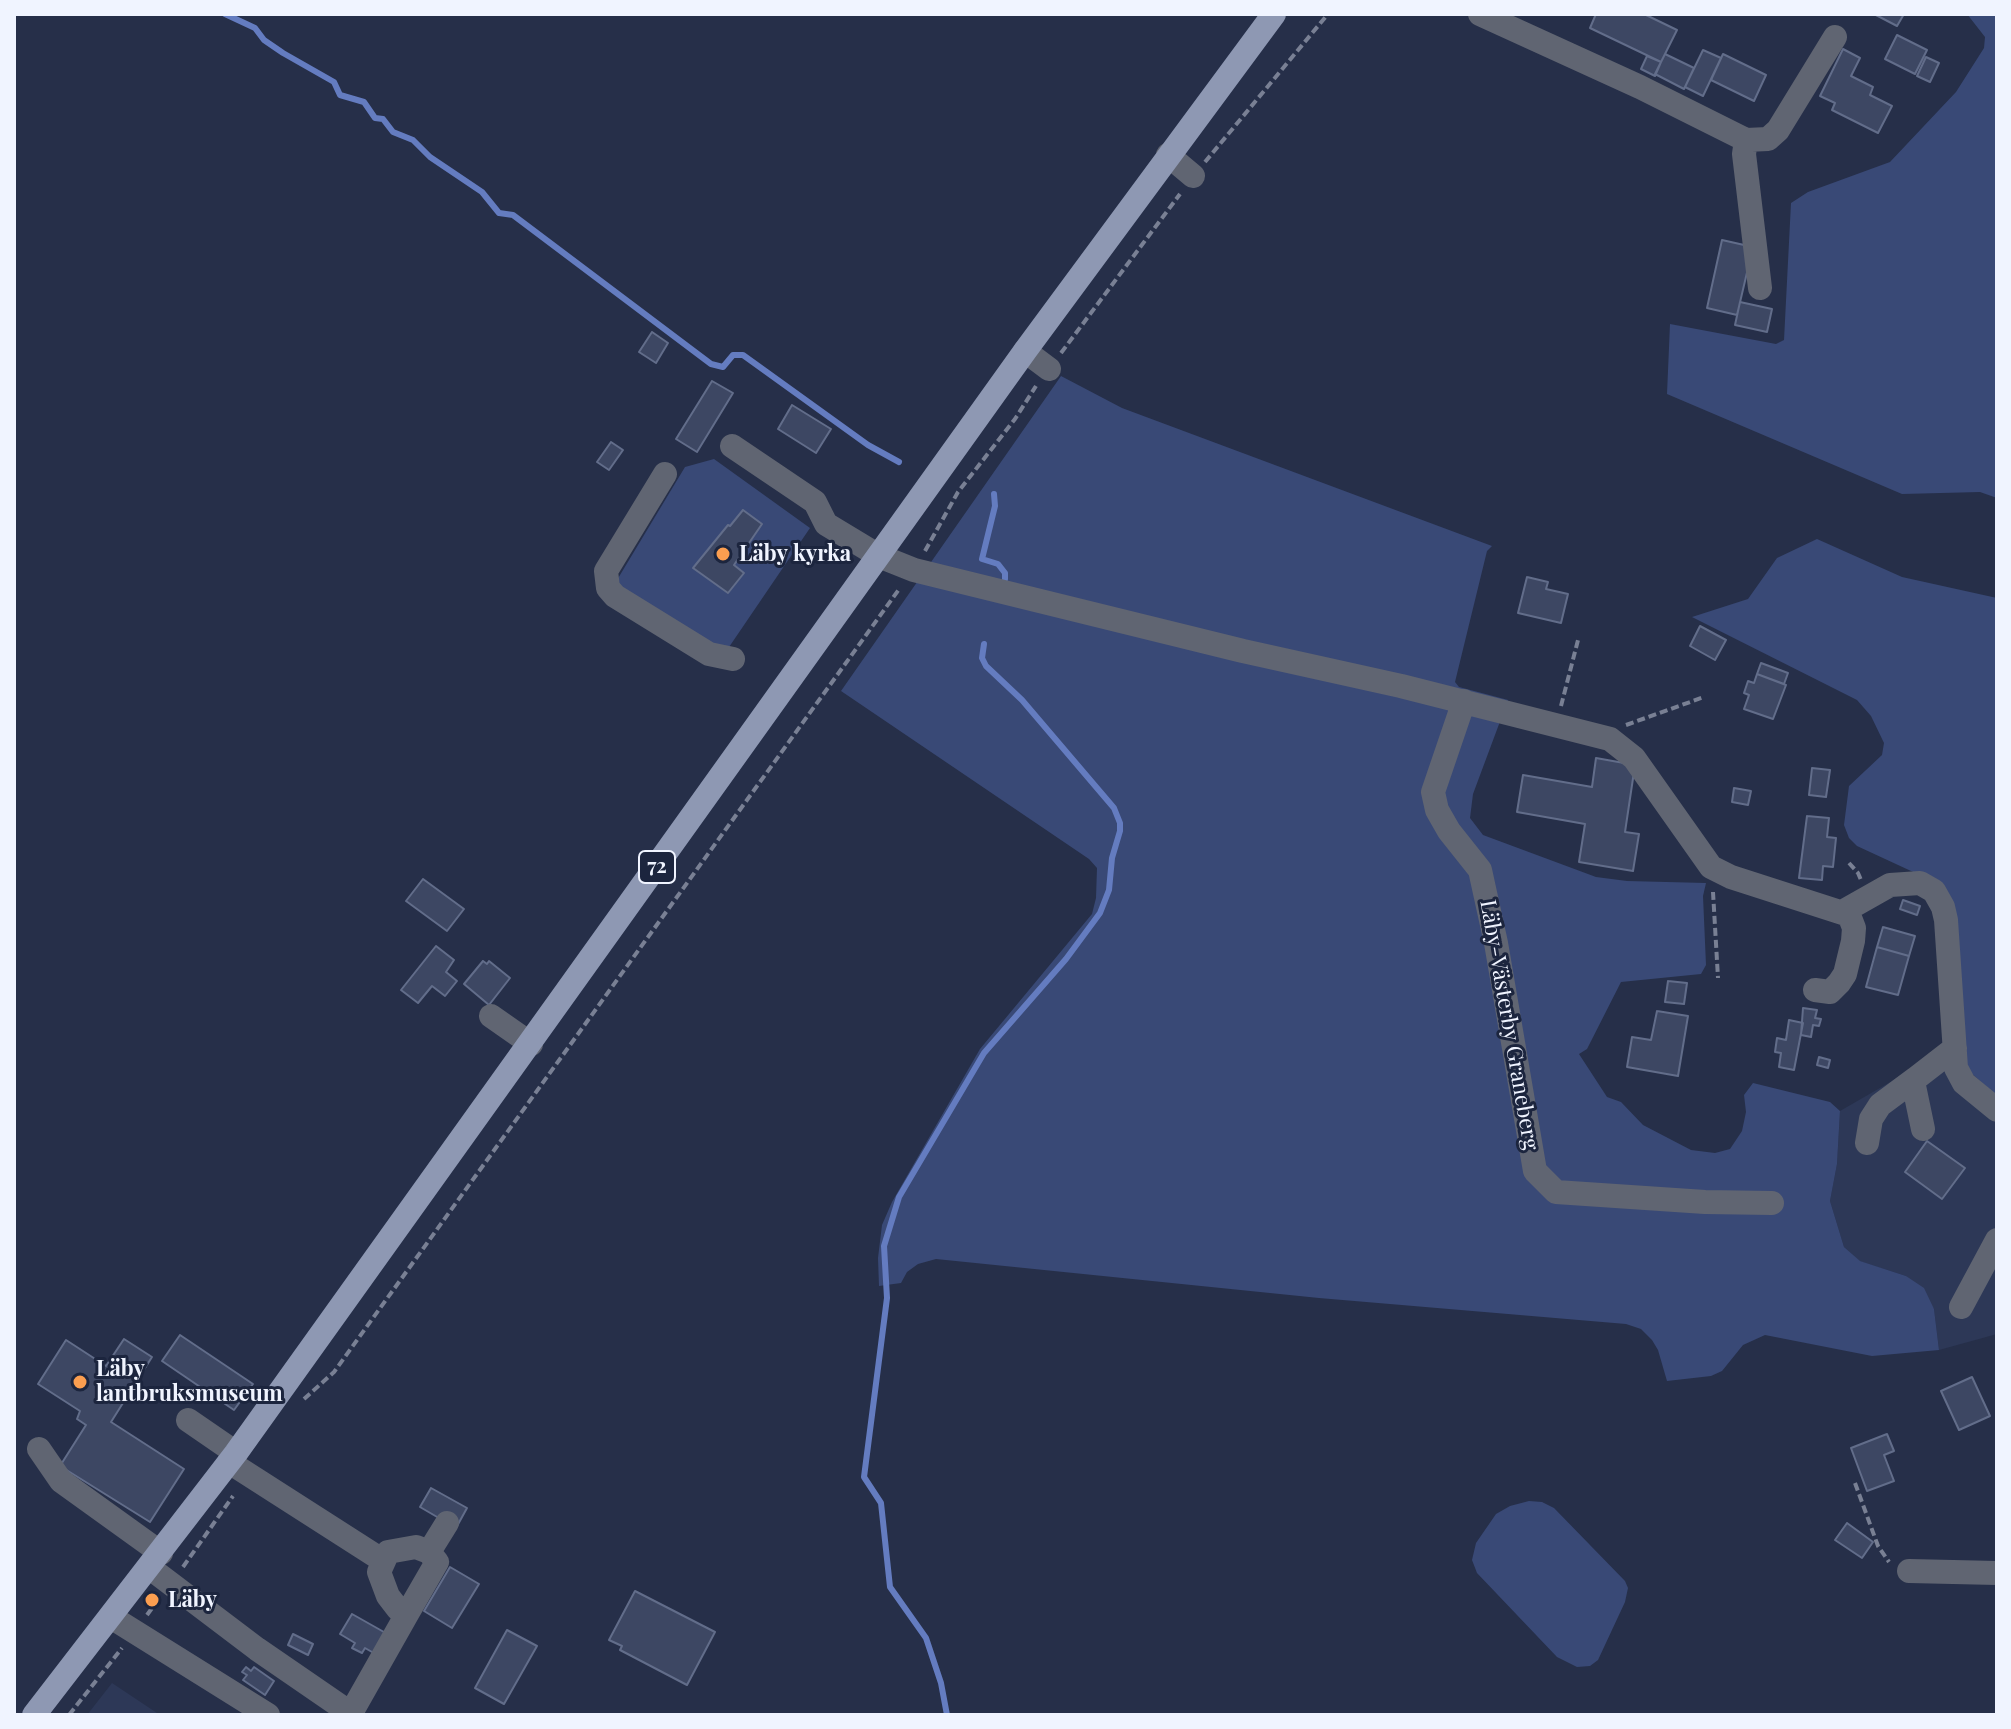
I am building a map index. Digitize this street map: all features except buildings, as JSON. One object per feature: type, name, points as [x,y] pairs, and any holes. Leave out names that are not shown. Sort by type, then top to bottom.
[{"type":"main road","name":"72","points":[[34,1715],[156,1560],[238,1464],[531,1044],[1025,351],[1274,14]]},
{"type":"street","points":[[1480,14],[1640,87],[1746,140],[1768,139],[1778,130],[1835,37]]},
{"type":"street","points":[[1746,140],[1744,154],[1760,288]]},
{"type":"street","points":[[1168,155],[1193,176]]},
{"type":"street","points":[[1025,351],[1049,369]]},
{"type":"street","points":[[732,446],[815,502],[826,524],[879,556],[914,570],[1598,734],[1621,746],[1634,758],[1711,867],[1731,877],[1844,911],[1852,918],[1854,928],[1845,974],[1830,992],[1815,990]]},
{"type":"street","points":[[665,474],[606,571],[608,588],[615,596],[709,654],[733,659]]},
{"type":"street","name":"Läby-Västerby Graneberg","points":[[1464,701],[1433,792],[1437,810],[1449,831],[1480,870],[1496,943],[1535,1171],[1556,1192],[1705,1202],[1772,1203]]},
{"type":"street","points":[[1844,911],[1880,888],[1897,883],[1920,883],[1934,891],[1946,920],[1955,1048],[1960,1077],[1997,1110]]},
{"type":"street","points":[[491,1016],[531,1044]]},
{"type":"street","points":[[1867,1143],[1871,1119],[1880,1105],[1955,1048]]},
{"type":"street","points":[[1915,1079],[1923,1129]]},
{"type":"street","points":[[1961,1307],[1997,1240]]},
{"type":"street","points":[[188,1420],[238,1464],[382,1560]]},
{"type":"street","points":[[39,1449],[61,1481],[156,1560],[171,1584],[257,1649],[352,1714],[437,1562],[429,1552],[416,1547],[388,1552],[379,1572],[393,1604],[407,1614]]},
{"type":"street","points":[[429,1552],[447,1523]]},
{"type":"street","points":[[1909,1571],[1997,1573]]},
{"type":"street","points":[[111,1617],[268,1715]]},
{"type":"path","points":[[299,1403],[334,1372],[914,570],[958,492],[1015,419],[1049,369],[1193,176],[1328,14]]},
{"type":"path","points":[[1553,723],[1578,640]]},
{"type":"path","points":[[1598,734],[1704,697]]},
{"type":"path","points":[[1711,867],[1718,978]]},
{"type":"path","points":[[69,1715],[171,1584],[238,1464]]},
{"type":"path","points":[[1855,1483],[1880,1553],[1900,1570],[1909,1571]]},
{"type":"shaded area","points":[[1967,14],[1997,14],[1997,498],[1980,492],[1902,494],[1667,394],[1670,324],[1776,344],[1784,340],[1791,203],[1808,192],[1890,162],[1956,92],[1984,48],[1985,37]]},
{"type":"shaded area","points":[[1061,376],[1122,408],[1492,546],[1487,551],[1455,682],[1459,687],[1508,700],[1473,794],[1470,818],[1483,835],[1596,877],[1706,883],[1703,896],[1706,965],[1701,974],[1621,982],[1587,1049],[1579,1054],[1607,1097],[1621,1102],[1643,1125],[1691,1150],[1715,1153],[1730,1149],[1742,1131],[1746,1112],[1744,1095],[1753,1083],[1830,1102],[1840,1111],[1837,1164],[1830,1201],[1844,1247],[1860,1261],[1906,1276],[1924,1288],[1934,1309],[1939,1350],[1872,1356],[1765,1335],[1743,1345],[1722,1371],[1711,1376],[1667,1381],[1652,1340],[1641,1329],[1626,1324],[1319,1298],[936,1259],[918,1264],[907,1272],[901,1283],[879,1286],[882,1225],[892,1202],[980,1049],[1092,914],[1097,868],[1089,859],[841,691]]},
{"type":"shaded area","points":[[714,459],[810,528],[725,653],[614,585],[685,467]]},
{"type":"shaded area","points":[[1817,539],[1902,577],[1997,598],[1997,1096],[1970,1072],[1963,1061],[1963,1031],[1924,877],[1857,846],[1849,838],[1844,825],[1849,786],[1882,755],[1884,743],[1871,716],[1857,700],[1692,617],[1748,599],[1777,558]]},
{"type":"shaded area","points":[[1963,1031],[1997,1096],[1997,1334],[1939,1350],[1934,1309],[1906,1276],[1859,1261],[1844,1247],[1830,1201],[1837,1164],[1840,1111],[1892,1081]]},
{"type":"shaded area","points":[[1529,1501],[1542,1502],[1554,1508],[1625,1581],[1628,1588],[1625,1602],[1598,1660],[1590,1666],[1577,1667],[1557,1657],[1477,1573],[1472,1560],[1476,1543],[1496,1514]]},
{"type":"shaded area","points":[[112,1683],[160,1715],[87,1715]]},
{"type":"waterway","points":[[225,14],[255,28],[264,40],[283,53],[334,82],[340,95],[364,102],[375,118],[383,119],[393,132],[413,140],[430,157],[482,192],[499,213],[513,215],[711,364],[723,367],[733,355],[743,355],[868,445],[899,462]]},
{"type":"waterway","points":[[994,494],[995,506],[982,559],[998,564],[1005,573],[1005,579]]},
{"type":"waterway","points":[[947,1715],[941,1683],[926,1638],[890,1587],[881,1503],[864,1477],[887,1298],[884,1246],[899,1197],[984,1053],[1066,959],[1100,913],[1109,890],[1112,858],[1120,831],[1114,808],[1022,700],[986,666],[982,658],[984,644]]},
{"type":"place","name":"Läby kyrka","points":[[723,554]]},
{"type":"place","name":"Läby lantbruksmuseum","points":[[80,1382]]},
{"type":"place","name":"Läby","points":[[152,1600]]}]
